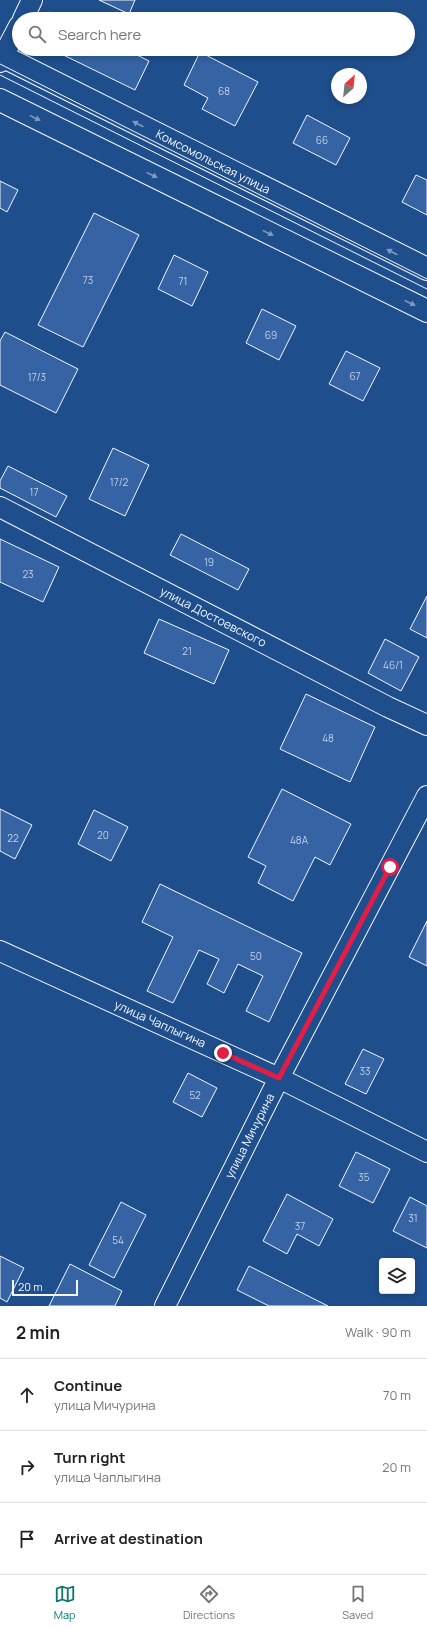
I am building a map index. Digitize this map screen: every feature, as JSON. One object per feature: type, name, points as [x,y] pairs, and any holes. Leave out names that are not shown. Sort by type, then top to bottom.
[{"type":"main road","name":"Комсомольская улица","points":[[1,58],[427,269]]},
{"type":"main road","points":[[0,100],[427,311]]},
{"type":"street","points":[[26,12],[32,0]]},
{"type":"street","points":[[1,58],[12,38]]},
{"type":"street","name":"улица Достоевского","points":[[0,506],[388,707],[427,725]]},
{"type":"street","name":"улица Мичурина","points":[[165,1306],[279,1078],[427,796]]},
{"type":"street","name":"улица Чаплыгина","points":[[0,951],[279,1078],[427,1152]]},
{"type":"building","points":[[99,0],[135,0],[130,12],[125,12]]},
{"type":"building","points":[[65,56],[139,56],[149,61],[135,90]]},
{"type":"building","points":[[198,56],[208,56],[258,82],[235,126],[202,109],[208,98],[184,85]]},
{"type":"building","points":[[307,115],[350,138],[336,165],[293,143]]},
{"type":"building","points":[[416,175],[427,180],[427,215],[402,202]]},
{"type":"building","points":[[0,181],[18,190],[7,212],[0,208]]},
{"type":"building","points":[[94,213],[139,235],[83,347],[38,325]]},
{"type":"building","points":[[174,255],[208,272],[192,306],[158,289]]},
{"type":"building","points":[[262,309],[296,326],[279,360],[246,343]]},
{"type":"building","points":[[5,332],[78,369],[56,413],[0,385],[0,341]]},
{"type":"building","points":[[346,351],[380,368],[363,401],[329,384]]},
{"type":"building","points":[[113,448],[149,465],[125,516],[89,499]]},
{"type":"building","points":[[8,466],[67,496],[56,517],[0,488],[0,481]]},
{"type":"building","points":[[181,534],[249,569],[238,590],[170,555]]},
{"type":"building","points":[[0,539],[59,567],[43,602],[0,582]]},
{"type":"building","points":[[427,596],[427,638],[410,629]]},
{"type":"building","points":[[159,619],[229,650],[214,684],[144,653]]},
{"type":"building","points":[[385,639],[419,657],[401,691],[368,673]]},
{"type":"building","points":[[306,694],[375,727],[350,782],[280,749]]},
{"type":"building","points":[[282,789],[351,824],[330,865],[315,857],[293,901],[258,883],[266,866],[248,857]]},
{"type":"building","points":[[0,809],[32,825],[15,859],[0,851]]},
{"type":"building","points":[[94,810],[128,827],[111,861],[78,844]]},
{"type":"building","points":[[160,884],[302,953],[269,1022],[246,1011],[263,976],[238,964],[224,993],[207,984],[219,959],[199,950],[173,1003],[147,991],[173,937],[142,922]]},
{"type":"building","points":[[427,921],[427,966],[409,957]]},
{"type":"building","points":[[363,1049],[384,1059],[366,1094],[345,1084]]},
{"type":"building","points":[[188,1073],[217,1088],[202,1117],[173,1102]]},
{"type":"building","points":[[356,1152],[390,1169],[373,1203],[339,1186]]},
{"type":"building","points":[[287,1194],[333,1219],[319,1246],[297,1234],[287,1254],[263,1241]]},
{"type":"building","points":[[410,1197],[427,1206],[427,1248],[393,1231]]},
{"type":"building","points":[[121,1202],[146,1215],[114,1278],[89,1265]]},
{"type":"building","points":[[0,1256],[24,1268],[7,1302],[0,1298]]},
{"type":"building","points":[[70,1264],[122,1291],[115,1306],[49,1306]]},
{"type":"building","points":[[249,1266],[328,1306],[269,1306],[237,1290]]},
{"type":"tram line","points":[[0,64],[427,279]]},
{"type":"tram line","points":[[0,75],[427,289]]},
{"type":"route","points":[[223,1053],[279,1078],[390,867]]}]
